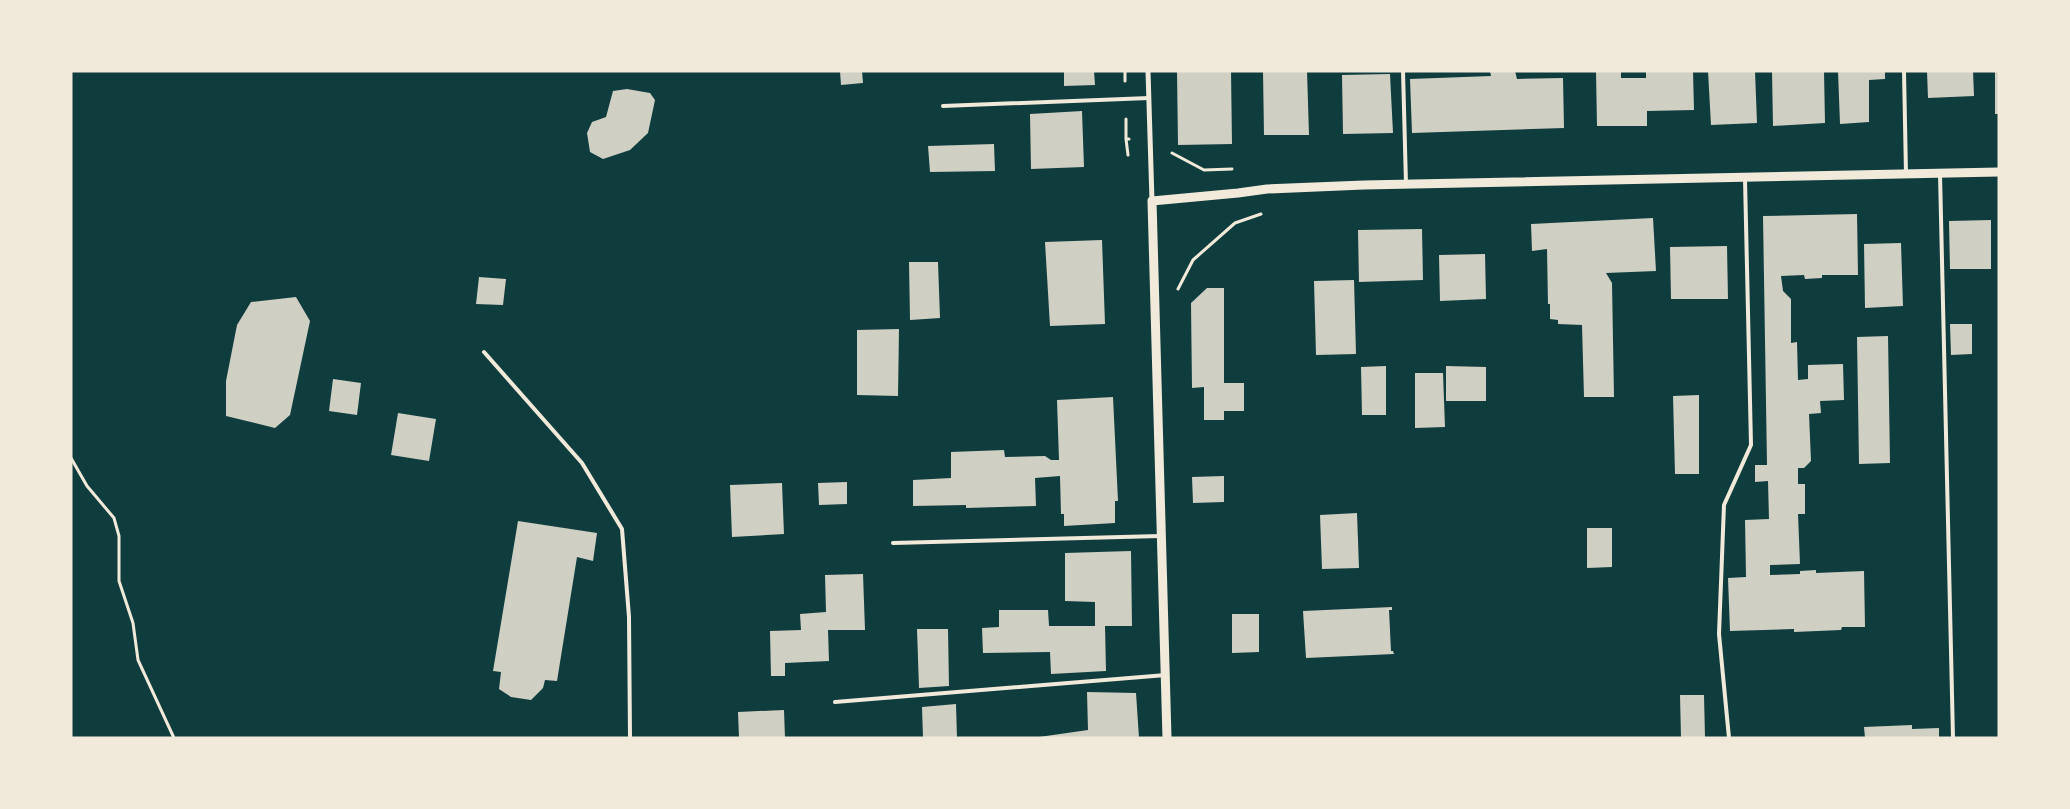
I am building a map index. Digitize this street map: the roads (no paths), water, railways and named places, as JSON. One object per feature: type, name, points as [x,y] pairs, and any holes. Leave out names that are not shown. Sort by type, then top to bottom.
[{"type":"street","points":[[1148,71],[1167,738]]},
{"type":"street","points":[[1152,201],[1238,194],[1267,189],[1406,184],[1999,172]]},
{"type":"lane","points":[[1403,71],[1406,184]]},
{"type":"lane","points":[[1904,71],[1906,174]]},
{"type":"lane","points":[[943,106],[1149,98]]},
{"type":"lane","points":[[1940,174],[1953,738]]},
{"type":"lane","points":[[1729,738],[1719,634],[1724,505],[1751,444],[1744,176]]},
{"type":"lane","points":[[484,352],[582,463],[622,530],[629,617],[630,738]]},
{"type":"lane","points":[[893,543],[1162,536]]},
{"type":"lane","points":[[835,702],[1166,675]]}]
